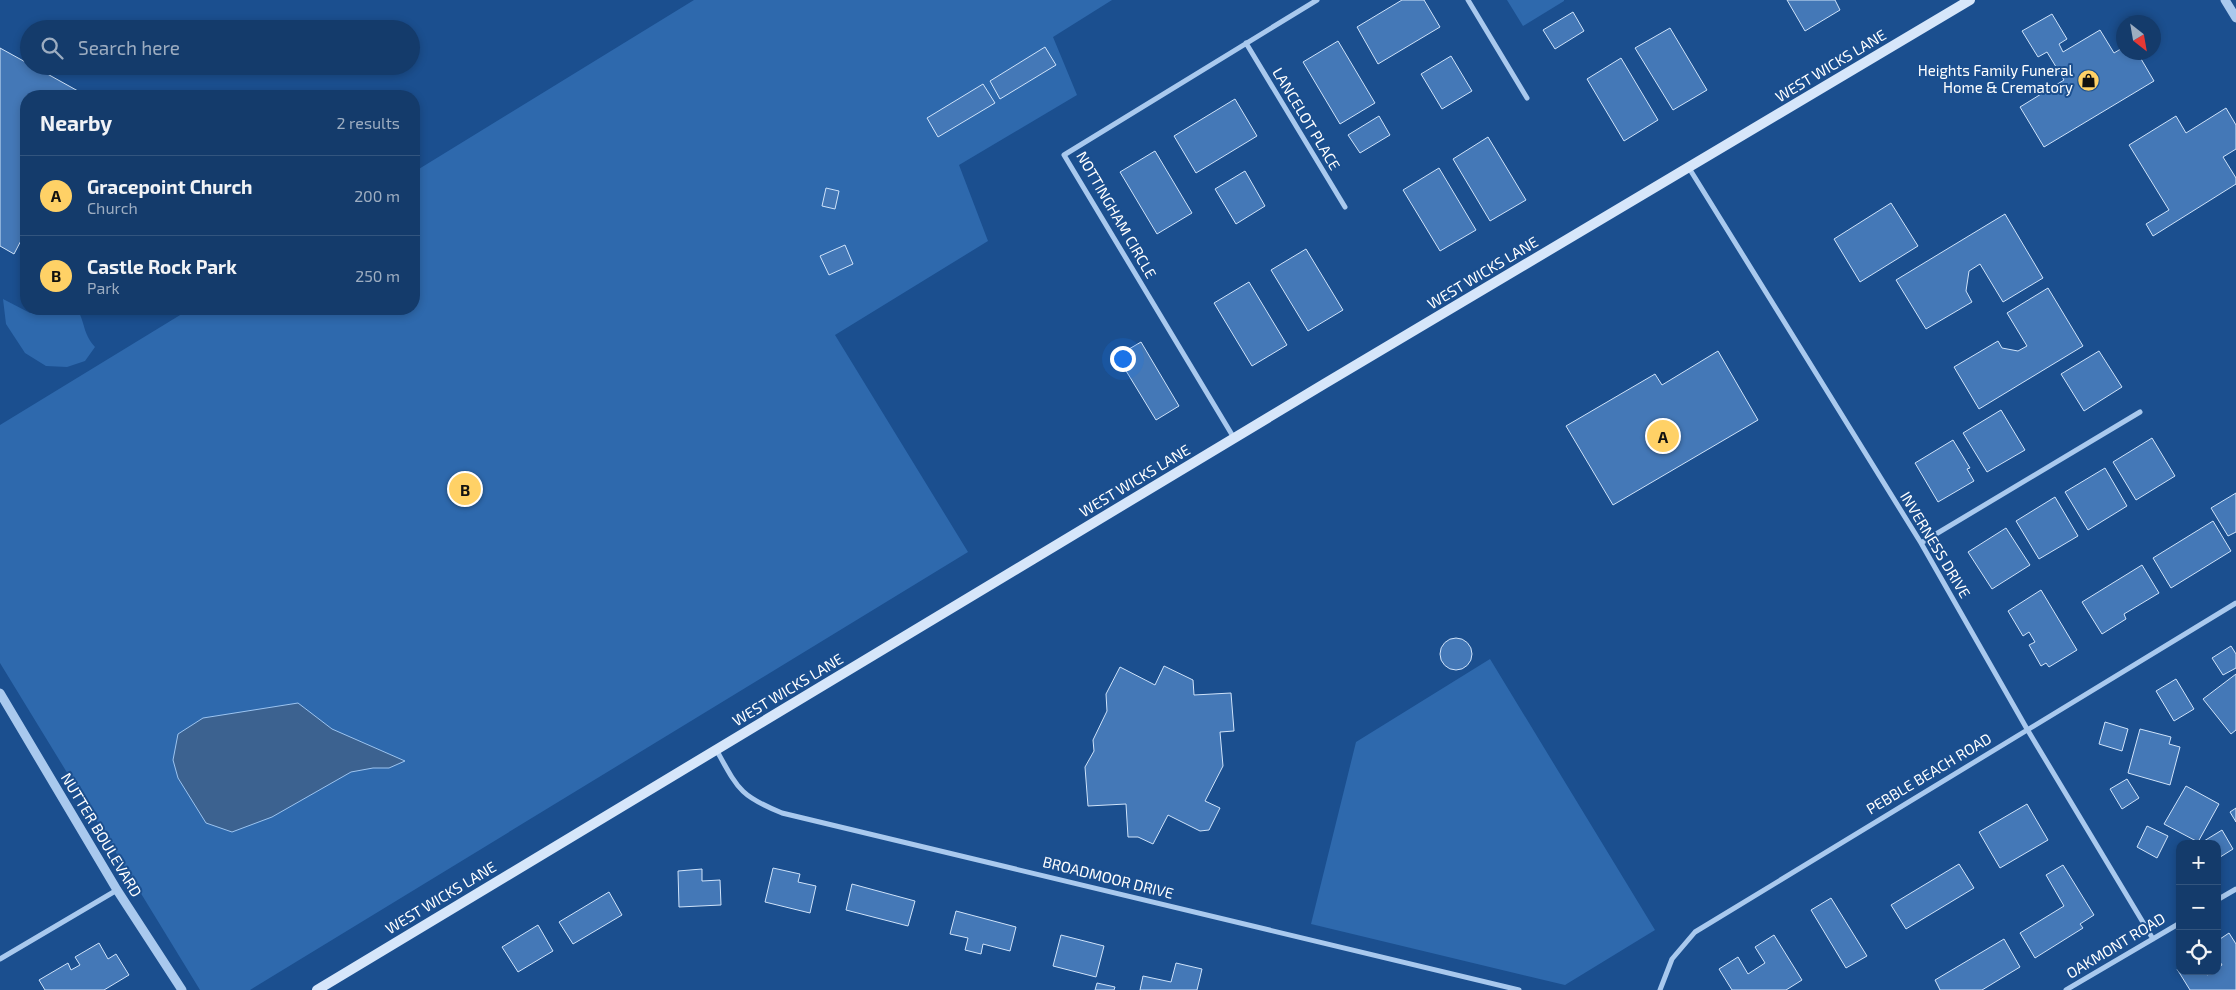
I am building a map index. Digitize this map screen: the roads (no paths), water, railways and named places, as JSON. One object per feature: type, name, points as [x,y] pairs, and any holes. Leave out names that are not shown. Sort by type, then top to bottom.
[{"type":"main road","name":"WEST WICKS LANE","points":[[317,990],[717,751],[1234,438],[1968,0]]},
{"type":"street","name":"NOTTINGHAM CIRCLE","points":[[1234,438],[1064,155],[1317,0]]},
{"type":"street","points":[[1468,0],[1527,98]]},
{"type":"street","points":[[2225,0],[2236,18]]},
{"type":"street","name":"LANCELOT PLACE","points":[[1246,43],[1345,207]]},
{"type":"street","name":"INVERNESS DRIVE","points":[[1689,168],[1921,543],[2027,730],[2152,939]]},
{"type":"street","points":[[1921,543],[2140,412]]},
{"type":"street","name":"PEBBLE BEACH ROAD","points":[[1660,990],[1672,959],[1695,932],[2236,603]]},
{"type":"street","name":"NUTTER BOULEVARD","points":[[1,697],[118,890],[182,990]]},
{"type":"street","name":"BROADMOOR DRIVE","points":[[717,751],[736,785],[752,801],[782,813],[1520,990]]},
{"type":"street","points":[[2221,898],[2236,889]]},
{"type":"street","points":[[0,959],[118,890]]},
{"type":"street","name":"OAKMONT ROAD","points":[[2066,990],[2176,924]]},
{"type":"place","name":"Heights Family Funeral Home & Crematory","points":[[2089,80]]},
{"type":"place","name":"Gracepoint Church","points":[[1663,436]]},
{"type":"place","name":"Castle Rock Park","points":[[465,489]]}]
